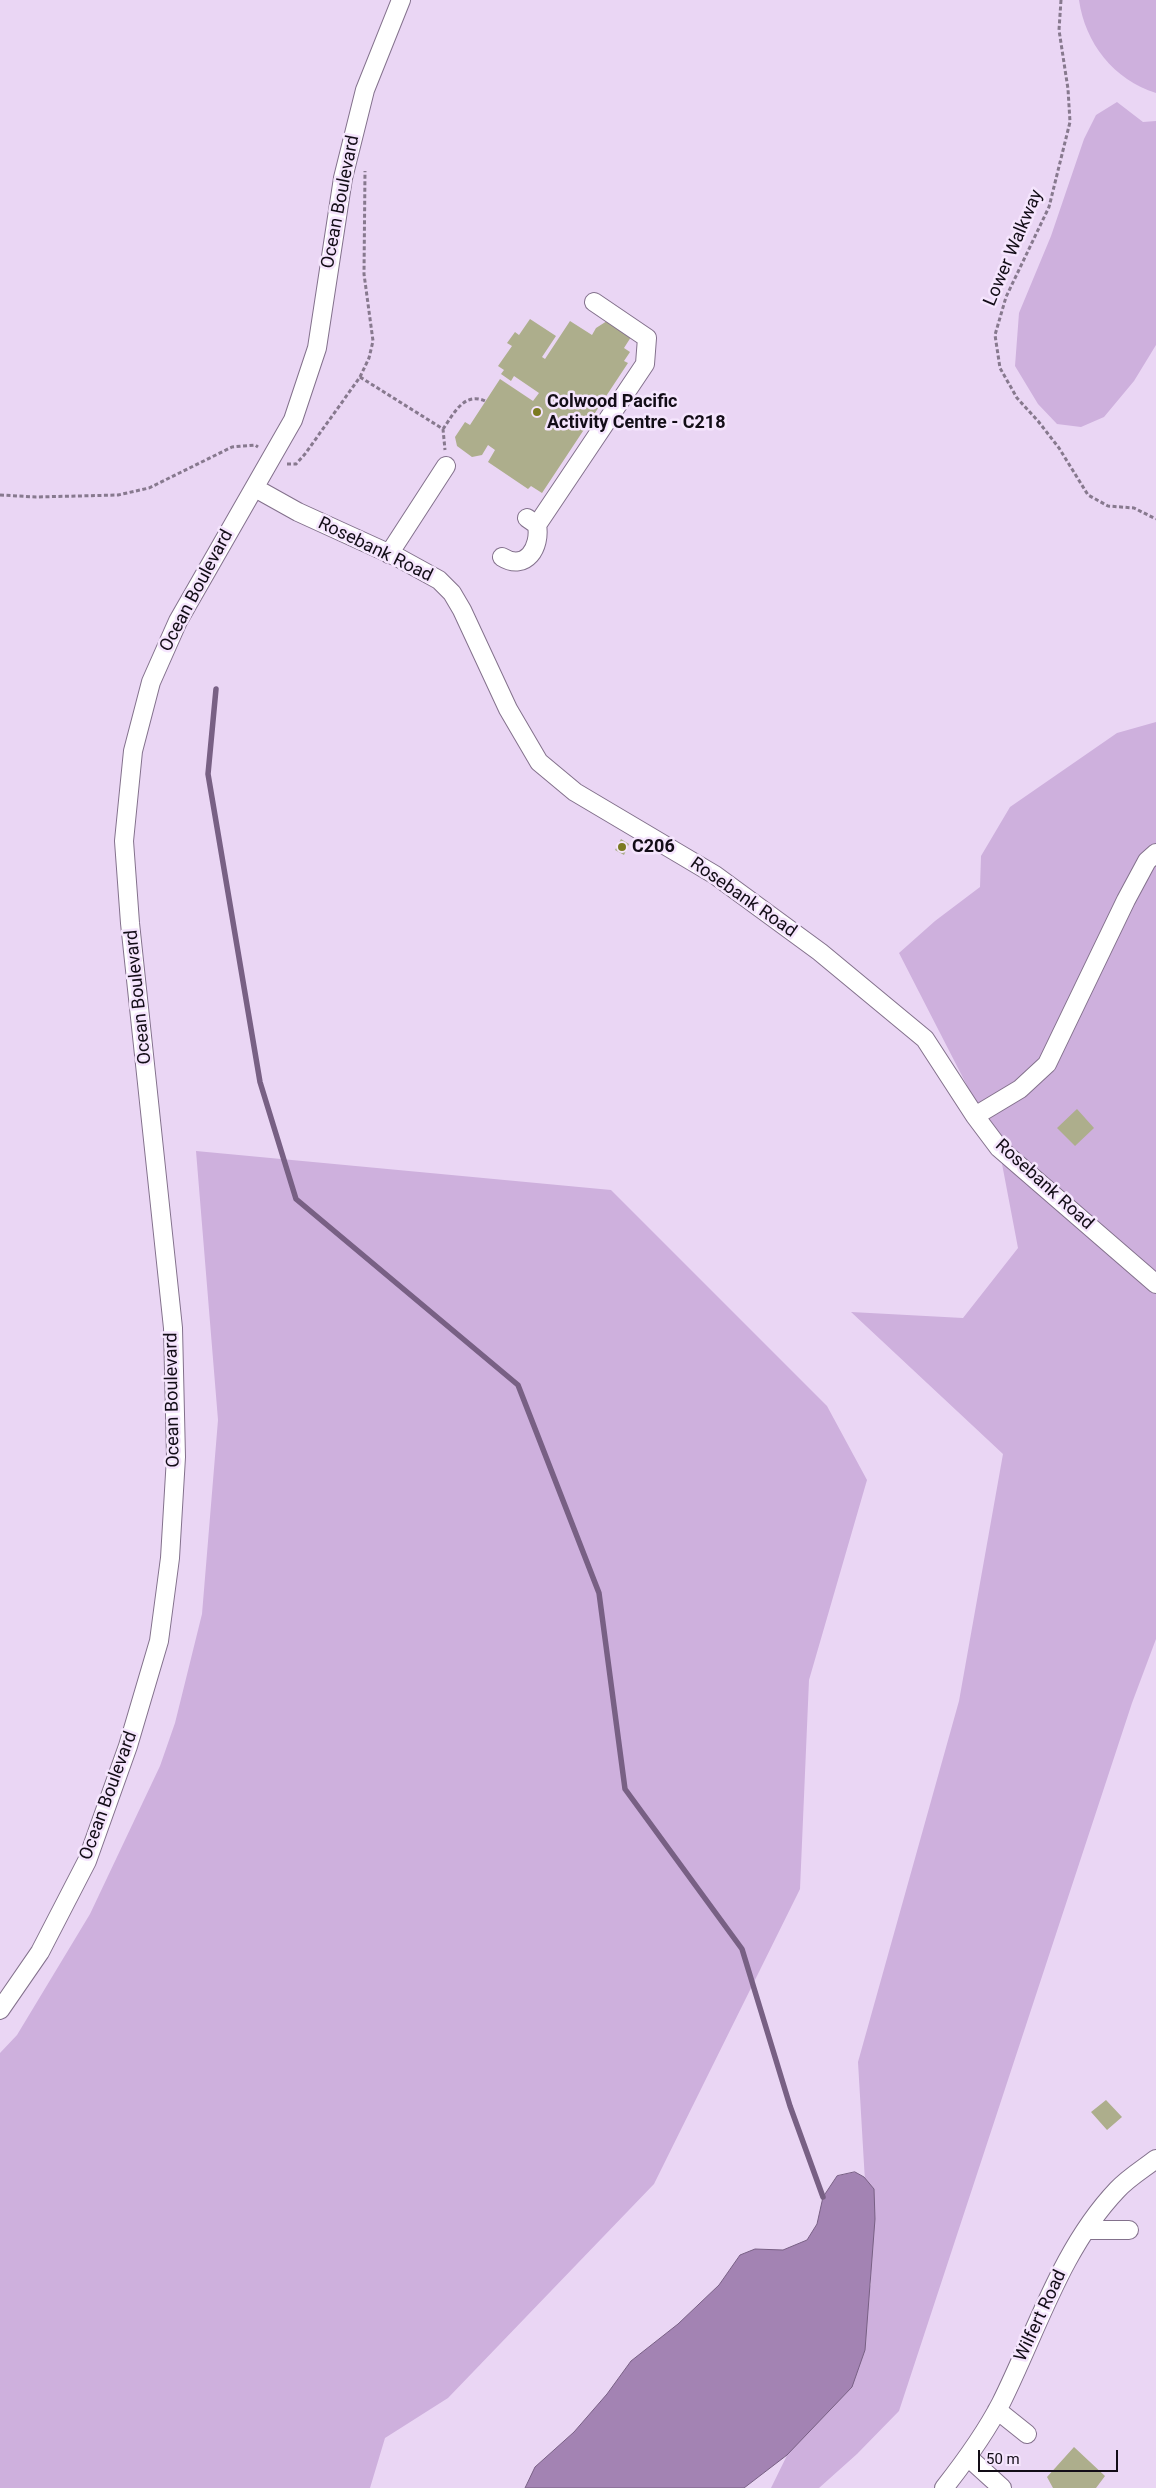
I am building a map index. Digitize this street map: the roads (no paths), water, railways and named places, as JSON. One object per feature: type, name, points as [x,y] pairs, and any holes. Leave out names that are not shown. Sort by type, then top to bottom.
[{"type":"street","name":"Ocean Boulevard","points":[[0,2010],[40,1952],[87,1861],[128,1746],[158,1641],[170,1558],[176,1456],[173,1328],[130,923],[124,841],[133,751],[151,682],[178,621],[293,420],[317,348],[343,178],[365,90],[401,0]]},
{"type":"street","points":[[502,557],[510,562],[527,557],[535,548],[539,536],[532,521],[644,364],[647,338],[594,302]]},
{"type":"street","points":[[389,554],[446,466]]},
{"type":"street","name":"Rosebank Road","points":[[255,488],[340,533],[389,554],[439,580],[452,593],[508,709],[539,762],[575,792],[716,874],[820,952],[925,1039],[975,1116],[1006,1154],[1156,1284]]},
{"type":"street","points":[[975,1116],[1020,1089],[1047,1064],[1126,900],[1147,861],[1156,852]]},
{"type":"street","name":"Wilfert Road","points":[[944,2488],[978,2445],[997,2410],[1058,2277],[1086,2230],[1118,2189],[1156,2158]]},
{"type":"street","points":[[1086,2230],[1129,2230]]},
{"type":"street","points":[[997,2410],[1027,2434]]},
{"type":"street","points":[[968,2457],[994,2485]]},
{"type":"waterway","points":[[216,689],[208,774],[260,1082],[296,1199],[518,1385],[599,1593],[625,1789],[742,1949],[790,2106],[823,2197]]},
{"type":"place","name":"Colwood Pacific Activity Centre - C218","points":[[537,412]]},
{"type":"place","name":"C206","points":[[622,847]]}]
